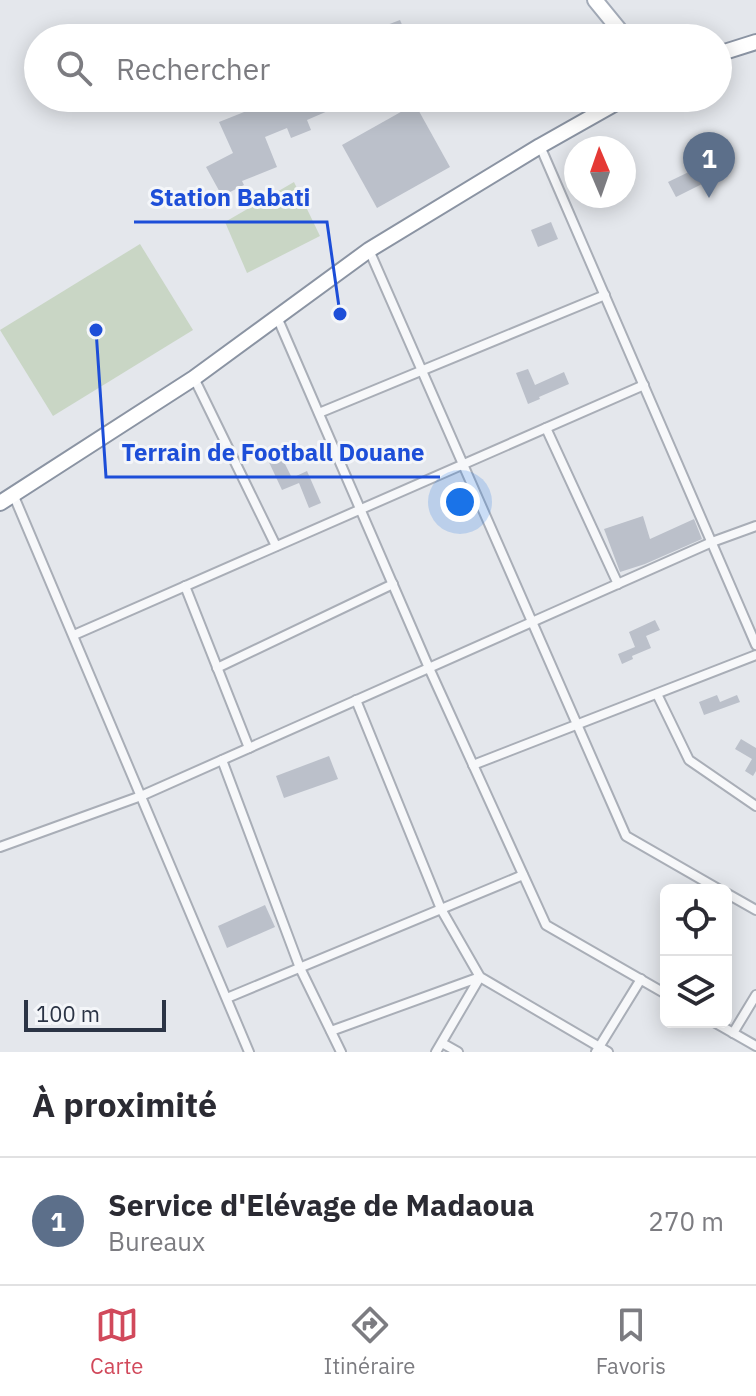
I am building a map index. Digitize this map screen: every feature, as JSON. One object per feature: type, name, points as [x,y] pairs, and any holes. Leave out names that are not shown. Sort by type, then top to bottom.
[{"type":"main road","points":[[595,0],[615,24]]},
{"type":"main road","points":[[732,50],[756,42]]},
{"type":"main road","points":[[6,498],[194,378],[369,250],[600,112]]},
{"type":"street","points":[[540,146],[756,645]]},
{"type":"street","points":[[369,250],[626,836],[710,884]]},
{"type":"street","points":[[319,413],[605,295]]},
{"type":"street","points":[[277,317],[429,668],[546,925],[660,990]]},
{"type":"street","points":[[194,378],[276,546]]},
{"type":"street","points":[[74,635],[644,385]]},
{"type":"street","points":[[546,428],[618,584]]},
{"type":"street","points":[[6,498],[74,635],[249,1052]]},
{"type":"street","points":[[0,847],[141,796],[712,542],[756,526]]},
{"type":"street","points":[[217,668],[393,584]]},
{"type":"street","points":[[185,586],[249,748]]},
{"type":"street","points":[[473,765],[756,655]]},
{"type":"street","points":[[657,694],[689,760],[756,806]]},
{"type":"street","points":[[356,700],[441,909],[480,977],[601,1050],[641,979]]},
{"type":"street","points":[[222,760],[300,968],[341,1052]]},
{"type":"street","points":[[227,998],[523,875]]},
{"type":"street","points":[[732,896],[756,910]]},
{"type":"street","points":[[331,1031],[480,977]]},
{"type":"street","points":[[436,1052],[480,977]]},
{"type":"street","points":[[733,1033],[756,995]]},
{"type":"street","points":[[724,1028],[756,1046]]},
{"type":"street","points":[[442,1043],[458,1052]]},
{"type":"green space","points":[[294,182],[320,236],[247,273],[225,222]]},
{"type":"green space","points":[[140,244],[193,330],[53,416],[0,330]]},
{"type":"building","points":[[244,112],[326,112],[307,120],[311,130],[291,138],[287,128],[265,137],[277,167],[242,181],[244,185],[222,196],[206,167],[233,153],[219,122]]},
{"type":"building","points":[[401,112],[419,112],[450,167],[377,208],[342,145]]},
{"type":"building","points":[[695,169],[702,184],[676,197],[668,182]]},
{"type":"building","points":[[551,222],[558,239],[538,247],[531,230]]},
{"type":"building","points":[[528,369],[535,385],[564,372],[569,384],[528,404],[516,373]]},
{"type":"building","points":[[279,452],[292,478],[307,471],[321,503],[309,508],[299,483],[282,490],[267,458]]},
{"type":"building","points":[[643,516],[650,539],[694,519],[702,539],[620,572],[604,529]]},
{"type":"building","points":[[655,620],[660,630],[646,636],[651,648],[622,664],[618,654],[635,647],[629,632]]},
{"type":"building","points":[[717,695],[720,702],[737,695],[740,702],[704,715],[699,702]]},
{"type":"building","points":[[741,739],[756,748],[756,771],[753,776],[745,771],[752,759],[735,749]]},
{"type":"building","points":[[329,756],[338,779],[284,798],[276,776]]},
{"type":"building","points":[[265,905],[275,927],[227,948],[218,926]]},
{"type":"place","name":"Service d'Elévage de Madaoua","points":[[709,198]]},
{"type":"place","name":"Station Babati","points":[[340,314]]},
{"type":"place","name":"Terrain de Football Douane","points":[[96,330]]}]
